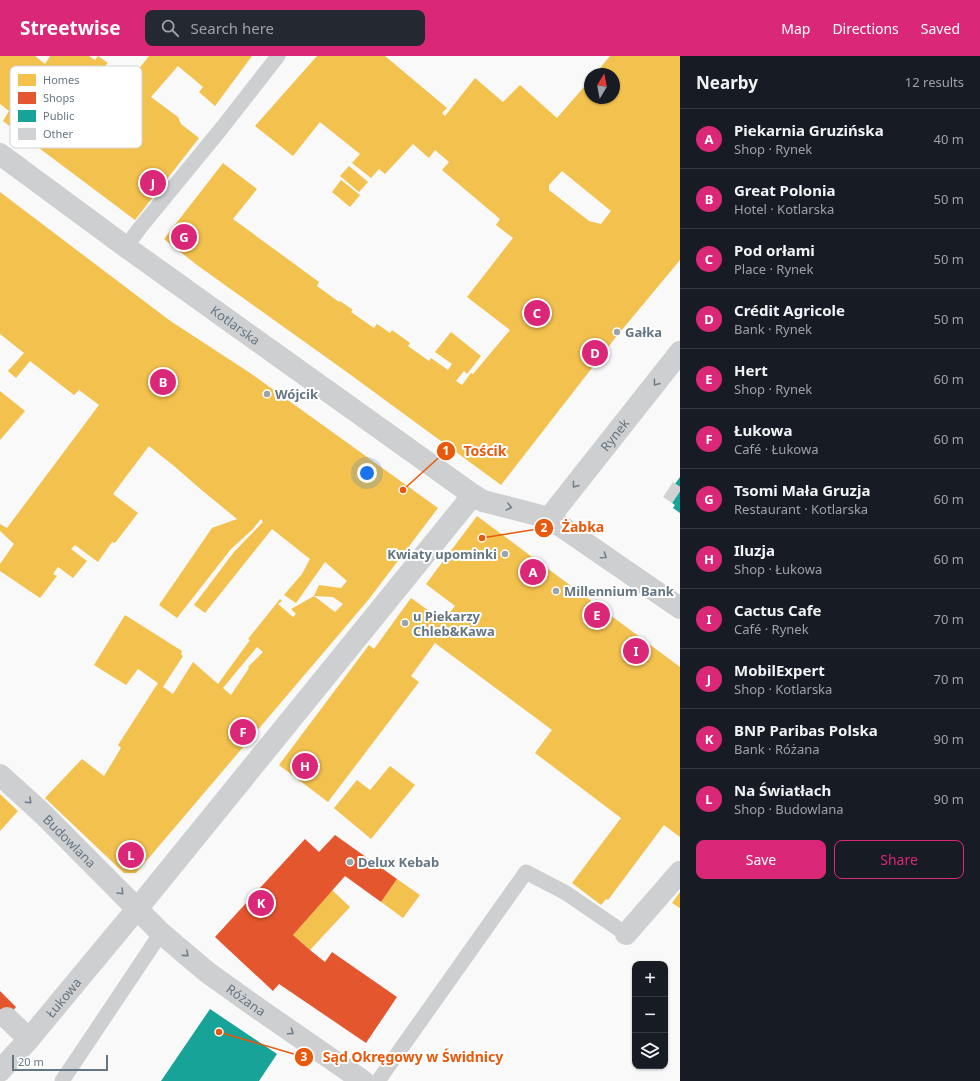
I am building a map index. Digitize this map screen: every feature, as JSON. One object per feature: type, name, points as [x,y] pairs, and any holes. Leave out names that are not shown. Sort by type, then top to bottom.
[{"type":"street","name":"Kotlarska","points":[[0,154],[126,247],[473,495]]},
{"type":"street","name":"Rynek","points":[[549,518],[680,352]]},
{"type":"street","points":[[473,495],[483,501],[549,518],[680,608]]},
{"type":"street","name":"Łukowa","points":[[0,1071],[29,1039],[138,908],[473,495]]},
{"type":"street","name":"Budowlana","points":[[0,775],[43,814],[138,908]]},
{"type":"street","points":[[626,934],[680,872]]},
{"type":"street","name":"Różana","points":[[138,908],[161,933],[207,972],[363,1081]]},
{"type":"street","points":[[7,1018],[29,1039]]},
{"type":"lane","points":[[126,247],[138,229],[221,129],[278,56]]},
{"type":"lane","points":[[378,1081],[526,872],[566,893],[626,934]]},
{"type":"lane","points":[[62,1081],[161,933]]},
{"type":"building: Homes","points":[[0,56],[35,56],[45,64],[50,56],[89,56],[95,60],[98,56],[108,63],[105,66],[10,66],[10,126],[3,121],[9,111],[0,104]]},
{"type":"building: Homes","points":[[149,56],[252,56],[215,106],[199,92],[203,87],[178,66],[151,97],[178,117],[181,124],[199,138],[135,220],[39,148],[142,148],[141,66]]},
{"type":"building: Homes","points":[[317,56],[385,56],[447,108],[442,113],[445,116],[475,78],[503,102],[520,85],[557,118],[584,87],[584,104],[620,104],[620,68],[600,68],[610,56],[680,56],[680,260],[616,337],[501,485],[197,265],[164,239],[223,163],[257,189],[233,219],[319,282],[317,286],[353,310],[351,312],[374,328],[377,324],[390,333],[392,330],[410,343],[408,346],[429,361],[431,358],[448,370],[452,364],[435,352],[451,332],[481,356],[467,374],[464,371],[456,381],[462,385],[510,330],[467,297],[513,238],[496,225],[500,219],[442,170],[449,162],[435,150],[429,158],[413,144],[385,174],[379,169],[371,178],[352,163],[360,154],[320,122],[293,156],[255,126]],"holes":[[[562,171],[611,211],[601,224],[589,221],[549,190],[549,185]]]},
{"type":"building: Homes","points":[[349,166],[368,182],[359,192],[340,176]]},
{"type":"building: Homes","points":[[341,180],[360,195],[350,207],[332,192]]},
{"type":"building: Homes","points":[[0,192],[169,320],[250,373],[438,508],[369,599],[136,873],[124,873],[45,798],[82,759],[104,776],[121,748],[118,745],[158,683],[138,669],[126,685],[94,665],[125,615],[182,651],[181,654],[183,656],[163,687],[173,694],[193,662],[218,684],[250,640],[248,639],[280,599],[282,601],[278,604],[293,617],[296,614],[291,609],[314,596],[319,585],[341,588],[347,581],[325,562],[296,603],[284,595],[302,574],[310,559],[272,529],[205,613],[194,605],[234,552],[263,522],[261,519],[252,530],[231,549],[177,618],[159,605],[212,528],[237,519],[149,446],[113,494],[138,513],[115,543],[112,542],[98,562],[75,545],[71,549],[87,561],[73,578],[58,567],[53,574],[57,576],[40,598],[0,571],[0,564],[14,544],[0,531],[0,524],[7,528],[99,405],[79,390],[74,395],[30,361],[16,378],[8,371],[24,353],[0,334]],"holes":[[[314,596],[333,597],[343,604],[335,612]],[[257,647],[263,652],[248,667],[249,668],[231,695],[223,688]]]},
{"type":"building: Homes","points":[[0,391],[25,411],[0,440]]},
{"type":"building: Homes","points":[[477,516],[680,667],[680,837],[664,825],[608,900],[606,899],[601,905],[572,883],[621,818],[535,753],[552,730],[435,643],[411,676],[419,682],[328,802],[279,765],[369,645],[374,649],[411,598],[443,621],[455,606],[426,584]]},
{"type":"building: Homes","points":[[390,766],[415,785],[371,839],[334,808],[357,780],[370,790]]},
{"type":"building: Homes","points":[[0,794],[18,811],[0,831]]},
{"type":"building: Homes","points":[[397,879],[420,895],[403,918],[381,902]]},
{"type":"building: Homes","points":[[332,890],[350,907],[310,950],[293,935]]},
{"type":"building: Homes","points":[[680,892],[680,908],[672,903]]},
{"type":"building: Shops","points":[[335,835],[397,879],[381,902],[345,876],[293,935],[325,962],[332,952],[397,997],[366,1043],[279,984],[273,991],[215,937],[305,839],[319,852]]},
{"type":"building: Shops","points":[[0,991],[16,1007],[0,1025]]},
{"type":"building: Public","points":[[680,477],[680,487],[675,484]]},
{"type":"building: Public","points":[[680,491],[680,513],[673,508],[675,505],[672,503]]},
{"type":"building: Public","points":[[210,1009],[277,1054],[259,1081],[161,1081]]},
{"type":"building: Other","points":[[673,482],[680,487],[680,491],[672,503],[663,497]]},
{"type":"place","name":"MobilExpert","points":[[153,183]]},
{"type":"place","name":"Tsomi Mała Gruzja","points":[[184,237]]},
{"type":"place","name":"Pod orłami","points":[[537,313]]},
{"type":"place","name":"Gałka","points":[[617,332]]},
{"type":"place","name":"Crédit Agricole","points":[[595,353]]},
{"type":"place","name":"Great Polonia","points":[[163,382]]},
{"type":"place","name":"Wójcik","points":[[267,394]]},
{"type":"place","name":"Tościk","points":[[403,490]]},
{"type":"place","name":"Żabka","points":[[482,538]]},
{"type":"place","name":"Kwiaty upominki","points":[[505,554]]},
{"type":"place","name":"Piekarnia Gruzińska","points":[[533,572]]},
{"type":"place","name":"Millennium Bank","points":[[556,591]]},
{"type":"place","name":"Hert","points":[[597,615]]},
{"type":"place","name":"u Piekarzy Chleb&Kawa","points":[[405,623]]},
{"type":"place","name":"Cactus Cafe","points":[[636,651]]},
{"type":"place","name":"Łukowa","points":[[243,732]]},
{"type":"place","name":"Iluzja","points":[[305,766]]},
{"type":"place","name":"Na Światłach","points":[[131,855]]},
{"type":"place","name":"Delux Kebab","points":[[350,862]]},
{"type":"place","name":"BNP Paribas Polska","points":[[261,903]]},
{"type":"place","name":"Sąd Okręgowy w Świdnicy","points":[[219,1032]]}]
